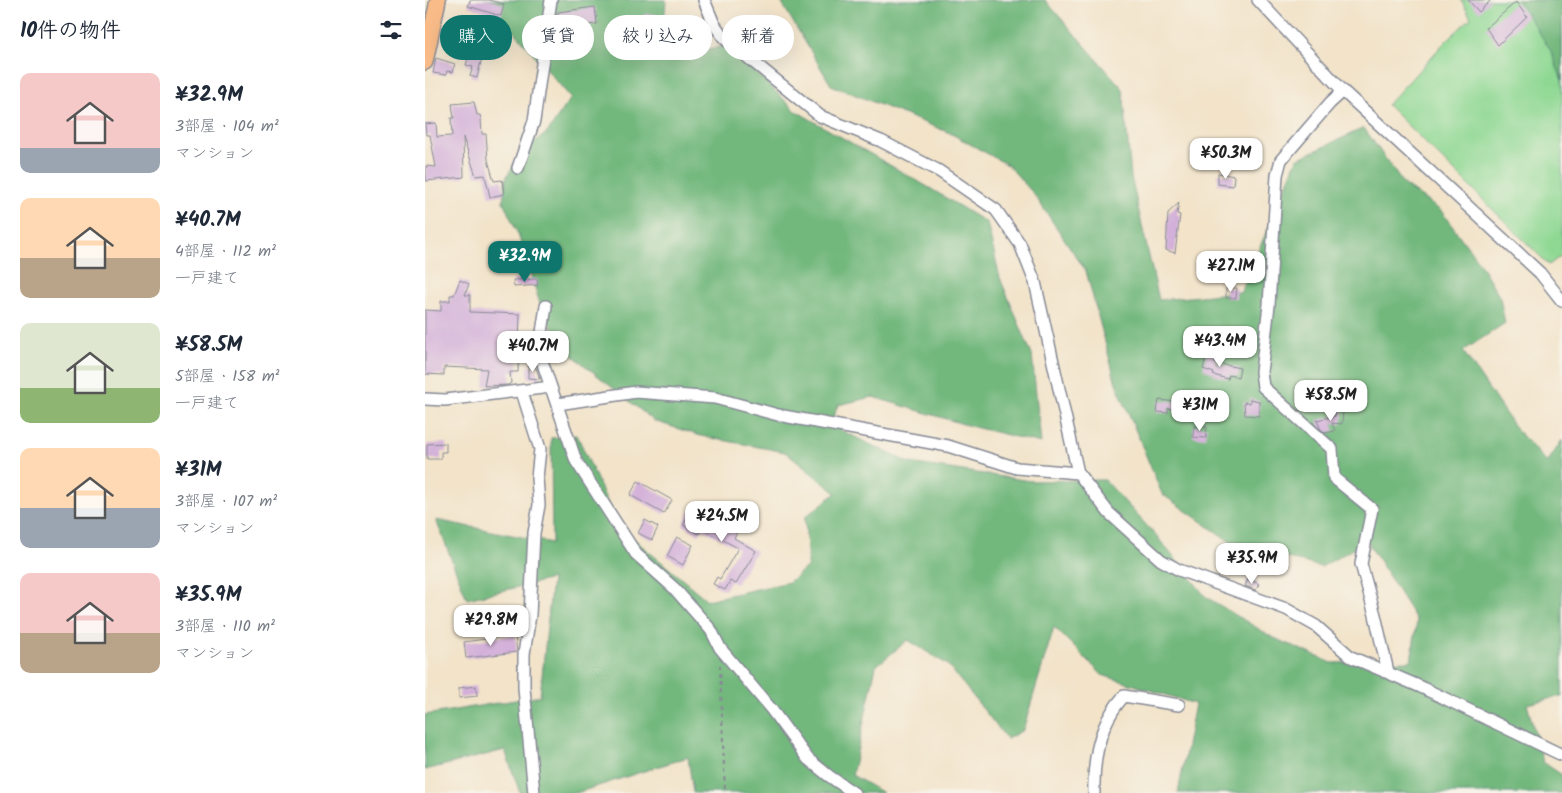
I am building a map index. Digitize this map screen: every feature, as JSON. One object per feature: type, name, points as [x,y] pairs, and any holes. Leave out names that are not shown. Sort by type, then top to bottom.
[{"type":"main road","points":[[425,62],[429,23],[438,0]]},
{"type":"street","points":[[518,168],[534,121],[551,0]]},
{"type":"street","points":[[704,0],[714,24],[725,39],[814,111],[881,141],[939,171],[997,210],[1003,217],[1020,244],[1035,282],[1078,473],[1109,513],[1161,560],[1179,570],[1286,609],[1316,626],[1351,657],[1387,672],[1562,755]]},
{"type":"street","points":[[1258,0],[1343,91],[1539,273],[1562,301]]},
{"type":"street","points":[[1343,91],[1330,102],[1281,160],[1277,175],[1269,305],[1261,372],[1263,387],[1332,449],[1334,478],[1373,509],[1361,564],[1375,615],[1387,672]]},
{"type":"street","points":[[547,306],[539,352],[576,462],[636,554],[674,588],[711,630],[720,648],[771,709],[809,759],[829,776],[854,793]]},
{"type":"street","points":[[425,399],[445,400],[551,387]]},
{"type":"street","points":[[522,392],[540,450],[537,478],[539,505],[534,533],[530,614],[524,654],[524,688],[534,793]]},
{"type":"street","points":[[558,404],[636,392],[715,398],[778,415],[948,446],[1017,468],[1078,473]]},
{"type":"street","points":[[1094,793],[1095,757],[1106,724],[1115,705],[1124,696],[1179,706]]},
{"type":"path","points":[[720,648],[725,793]]},
{"type":"green space","points":[[484,0],[666,0],[665,15],[604,15],[604,60],[712,60],[712,48],[722,47],[722,60],[743,60],[796,111],[987,223],[1000,278],[1032,355],[1041,443],[970,426],[873,397],[838,405],[830,425],[909,463],[1031,481],[1105,480],[1158,538],[1206,597],[1272,637],[1332,663],[1411,661],[1417,621],[1367,541],[1321,567],[1232,543],[1162,494],[1116,383],[1086,271],[1033,193],[1008,165],[950,133],[831,85],[794,23],[794,15],[789,15],[780,0],[1045,0],[1123,89],[1131,177],[1159,300],[1241,292],[1297,159],[1364,128],[1404,185],[1441,211],[1481,265],[1500,298],[1505,323],[1463,351],[1515,428],[1547,463],[1562,440],[1562,696],[1527,704],[1543,762],[1562,775],[1562,793],[1178,793],[1195,704],[1102,675],[1054,627],[1023,730],[1007,739],[948,665],[908,640],[876,666],[852,775],[883,793],[693,793],[688,757],[576,793],[520,793],[505,750],[425,770],[425,715],[540,696],[552,579],[467,599],[436,520],[552,543],[551,438],[577,435],[618,526],[707,600],[789,582],[808,566],[805,517],[836,493],[785,452],[701,436],[654,421],[567,351],[543,313],[518,234],[503,201],[506,178],[522,151],[547,133],[571,98],[539,60],[594,60],[594,15],[522,15],[522,40],[512,29],[512,15],[499,15]]},
{"type":"green space","points":[[1461,0],[1562,0],[1562,255],[1549,265],[1387,105],[1446,41],[1471,18]]},
{"type":"green space","points":[[1517,0],[1562,0],[1562,80],[1550,49]]},
{"type":"building","points":[[470,0],[489,0],[504,4],[501,15],[468,6]]},
{"type":"building","points":[[1468,0],[1491,0],[1479,12]]},
{"type":"building","points":[[1516,2],[1527,17],[1498,45],[1486,28]]},
{"type":"building","points":[[595,7],[597,24],[594,24],[594,15],[557,15],[558,12]]},
{"type":"building","points":[[436,58],[455,64],[453,72],[447,71],[446,75],[433,73]]},
{"type":"building","points":[[467,60],[481,60],[477,78],[470,76],[473,67],[466,65]]},
{"type":"building","points":[[474,102],[477,115],[480,115],[481,119],[482,134],[486,134],[488,160],[494,181],[502,180],[504,194],[490,197],[485,175],[476,176],[463,137],[464,177],[426,181],[426,166],[436,167],[430,135],[426,135],[425,124],[436,123],[437,137],[452,136],[451,118],[454,118],[452,104]]},
{"type":"building","points":[[1218,173],[1234,176],[1233,186],[1218,184]]},
{"type":"building","points":[[1179,203],[1177,214],[1180,215],[1175,253],[1166,250],[1168,213]]},
{"type":"building","points":[[537,279],[538,285],[514,287],[513,280]]},
{"type":"building","points":[[460,280],[469,284],[465,295],[470,295],[470,312],[520,314],[518,372],[510,372],[511,383],[508,385],[484,386],[487,369],[444,367],[444,375],[425,374],[425,310],[441,311],[441,301],[450,301],[450,295],[454,295]]},
{"type":"building","points":[[1226,288],[1237,288],[1236,298],[1226,298]]},
{"type":"building","points":[[1207,353],[1217,355],[1215,363],[1240,368],[1238,377],[1229,375],[1228,379],[1213,375],[1214,373],[1203,369]]},
{"type":"building","points":[[528,366],[536,368],[540,379],[528,378]]},
{"type":"building","points":[[1250,399],[1259,401],[1259,416],[1245,415],[1244,402],[1250,403]]},
{"type":"building","points":[[1159,400],[1177,402],[1176,410],[1168,408],[1168,413],[1157,412]]},
{"type":"building","points":[[1336,410],[1343,411],[1342,424],[1332,423],[1335,431],[1325,433],[1320,428],[1317,420],[1335,416]]},
{"type":"building","points":[[1194,426],[1207,427],[1206,438],[1193,437]]},
{"type":"building","points":[[446,443],[446,452],[441,452],[441,459],[427,459],[427,444]]},
{"type":"building","points":[[638,481],[672,500],[664,514],[630,495]]},
{"type":"building","points":[[693,506],[739,527],[734,538],[756,551],[736,584],[730,581],[725,590],[713,584],[717,577],[720,579],[738,548],[702,529],[699,534],[683,525]]},
{"type":"building","points":[[645,520],[658,527],[652,540],[638,533]]},
{"type":"building","points":[[677,537],[693,545],[683,565],[667,556]]},
{"type":"building","points":[[1248,579],[1259,584],[1256,590],[1245,586]]},
{"type":"building","points":[[515,635],[517,652],[466,658],[464,642]]},
{"type":"building","points":[[476,686],[477,696],[459,698],[459,688]]}]
